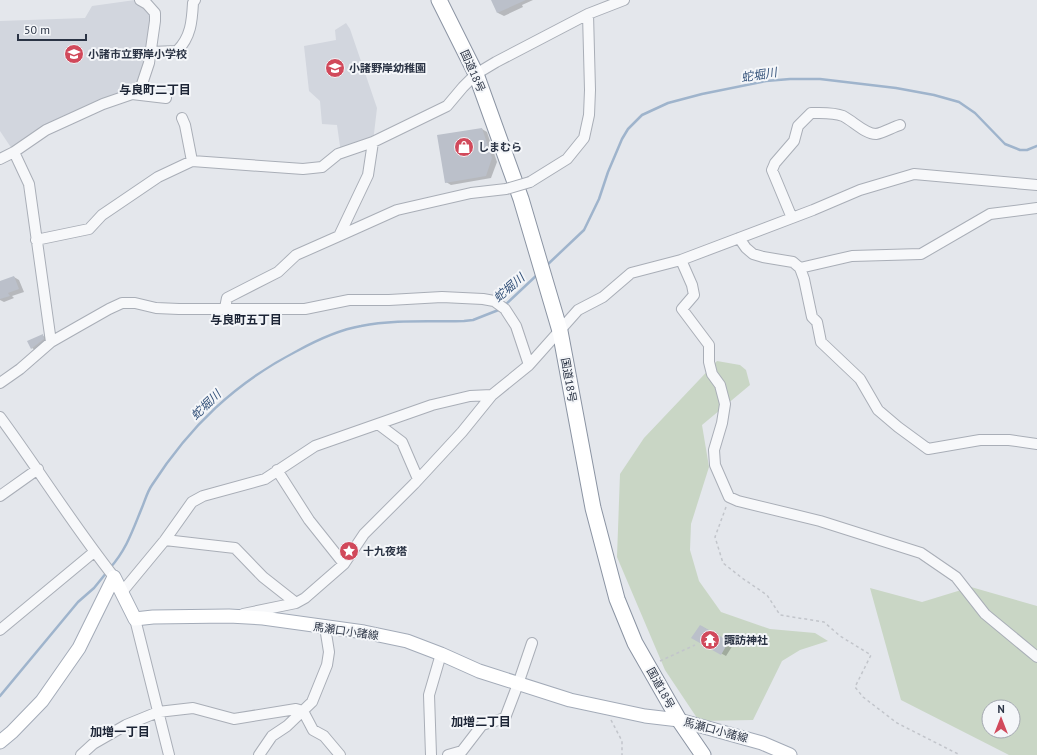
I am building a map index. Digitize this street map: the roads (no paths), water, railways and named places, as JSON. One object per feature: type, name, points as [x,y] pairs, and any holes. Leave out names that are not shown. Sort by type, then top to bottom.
[{"type":"highway","name":"国道18号","points":[[440,0],[476,74],[521,199],[560,331],[593,508],[617,599],[635,643],[679,720],[703,755]]},
{"type":"main road","points":[[114,577],[135,619]]},
{"type":"main road","points":[[0,742],[12,732],[42,701],[79,648],[114,577]]},
{"type":"main road","name":"馬瀬口小諸線","points":[[135,619],[153,617],[229,616],[263,618],[364,632],[407,641],[479,671],[570,700],[645,716],[679,720],[762,743],[790,755]]},
{"type":"street","points":[[0,159],[14,152],[46,130],[104,104],[132,94],[141,87],[149,63],[155,13],[147,4],[140,0]]},
{"type":"street","points":[[151,52],[178,51],[184,44],[191,24],[194,0]]},
{"type":"street","points":[[36,240],[89,229],[102,214],[158,177],[192,161],[303,169],[322,167],[338,154],[372,142],[447,106],[476,74],[496,62],[588,14],[624,0]]},
{"type":"street","points":[[225,308],[227,298],[278,272],[296,255],[397,210],[471,193],[506,189],[530,182],[567,159],[584,138],[589,115],[590,90],[588,14]]},
{"type":"street","points":[[132,94],[166,98]]},
{"type":"street","points":[[792,218],[772,170],[774,163],[794,141],[798,126],[811,113],[836,114],[845,117],[869,133],[878,134],[900,125]]},
{"type":"street","points":[[182,118],[185,125],[192,161]]},
{"type":"street","points":[[339,236],[368,175],[372,142]]},
{"type":"street","points":[[14,152],[29,184],[51,342]]},
{"type":"street","points":[[229,616],[296,603],[306,598],[344,564],[364,534],[462,432],[492,395],[529,365],[578,310],[603,297],[631,273],[682,260],[860,190],[914,174],[1037,185]]},
{"type":"street","points":[[800,268],[852,256],[921,254],[990,214],[1037,208]]},
{"type":"street","points":[[739,238],[746,248],[753,254],[793,262],[800,268],[804,279],[812,317],[817,322],[821,342],[860,379],[878,410],[928,449],[980,440],[1009,440],[1037,444]]},
{"type":"street","points":[[682,260],[692,285],[694,295],[682,309],[709,345],[709,362],[712,374],[720,385],[725,404],[722,423],[714,450],[715,466],[729,497],[738,501],[820,521],[921,553],[956,577],[985,614],[1037,658]]},
{"type":"street","points":[[0,383],[20,369],[51,342],[99,314],[122,303],[135,302],[156,308],[179,309],[305,309],[349,300],[389,300],[442,297],[482,299],[494,301],[505,309],[516,326],[529,365]]},
{"type":"street","points":[[122,592],[165,540],[192,502],[203,496],[265,479],[315,446],[432,405],[470,396],[492,395]]},
{"type":"street","points":[[0,417],[38,469],[94,552],[114,577]]},
{"type":"street","points":[[378,424],[402,442],[418,479]]},
{"type":"street","points":[[0,496],[38,469]]},
{"type":"street","points":[[277,470],[309,520],[344,564]]},
{"type":"street","points":[[165,540],[235,548],[263,578],[296,603]]},
{"type":"street","points":[[0,630],[94,552]]},
{"type":"street","points":[[135,619],[169,755]]},
{"type":"street","points":[[259,755],[272,736],[287,726],[312,702],[327,665],[329,652],[325,627]]},
{"type":"street","points":[[448,755],[462,751],[482,725],[505,718],[532,643]]},
{"type":"street","points":[[431,755],[429,695],[441,654]]},
{"type":"street","points":[[81,755],[93,744],[126,725],[158,712],[193,708],[234,720],[296,709],[303,711],[313,730],[324,736],[340,755]]},
{"type":"waterway","name":"蛇堀川","points":[[546,266],[584,230],[599,199],[608,172],[622,139],[628,129],[642,115],[668,103],[702,94],[766,81],[790,79],[820,79],[896,88],[934,95],[959,102],[975,113],[1005,144],[1020,150],[1027,150],[1037,146]]},
{"type":"waterway","name":"蛇堀川","points":[[504,306],[538,274]]},
{"type":"waterway","name":"蛇堀川","points":[[110,568],[124,548],[152,485],[182,444],[198,425],[216,408],[254,377],[305,347],[344,330],[387,322],[473,320],[501,309]]},
{"type":"waterway","name":"蛇堀川","points":[[0,696],[78,602],[94,588],[107,572]]},
{"type":"place","name":"小諸市立野岸小学校","points":[[74,54]]},
{"type":"place","name":"小諸野岸幼稚園","points":[[335,68]]},
{"type":"place","name":"しまむら","points":[[464,147]]},
{"type":"place","name":"十九夜塔","points":[[349,551]]},
{"type":"place","name":"諏訪神社","points":[[710,640]]},
{"type":"district","name":"与良町二丁目","points":[[155,90]]},
{"type":"district","name":"与良町五丁目","points":[[246,320]]},
{"type":"district","name":"加増二丁目","points":[[481,722]]},
{"type":"district","name":"加増一丁目","points":[[120,732]]}]
